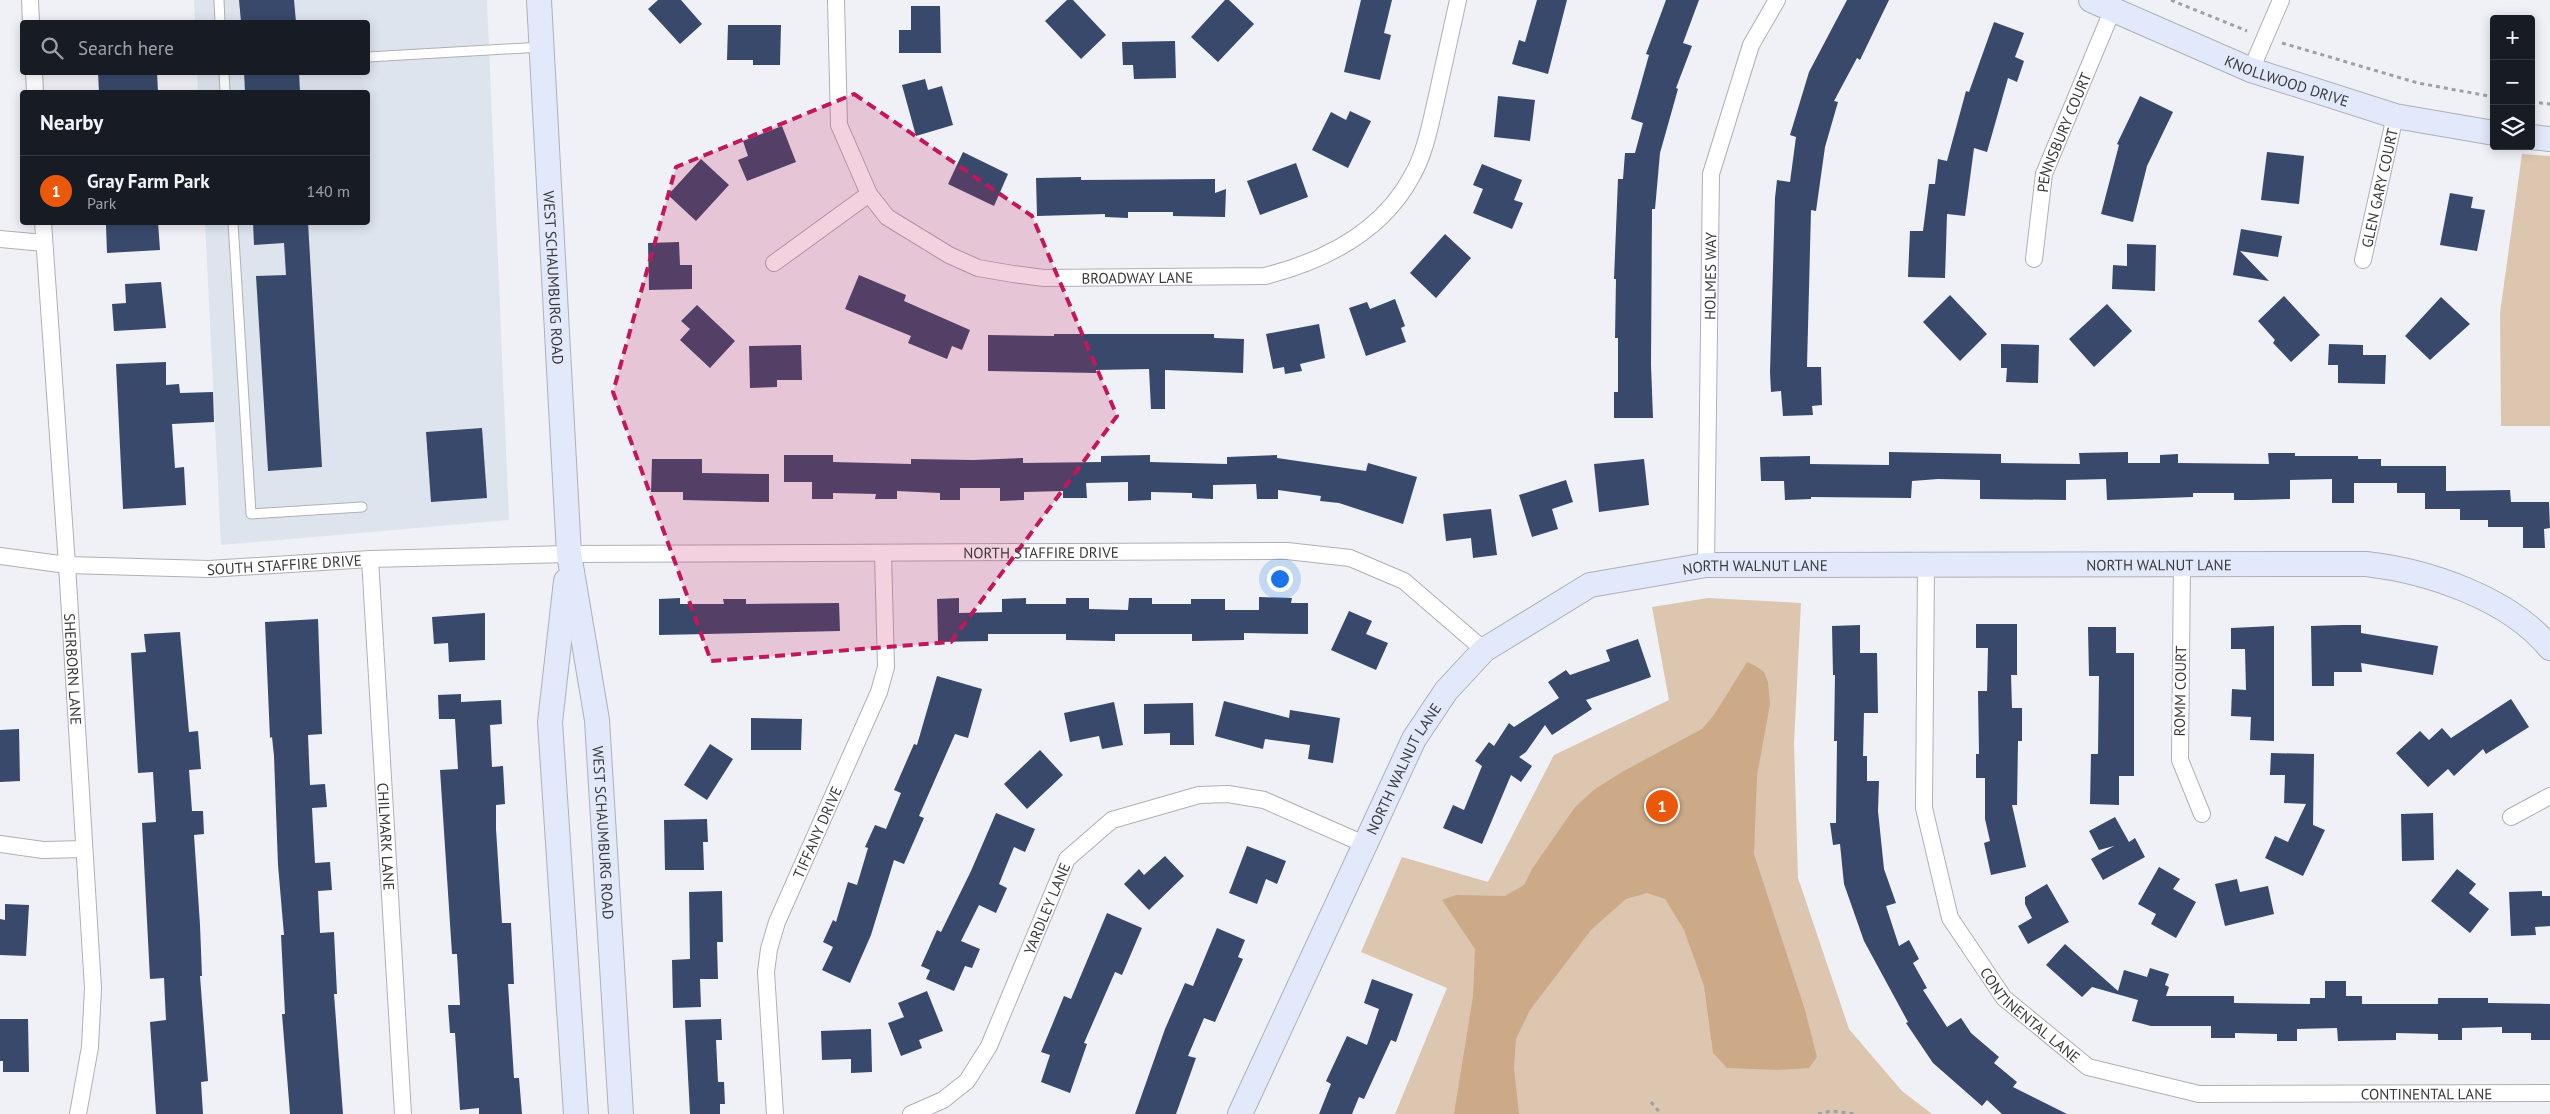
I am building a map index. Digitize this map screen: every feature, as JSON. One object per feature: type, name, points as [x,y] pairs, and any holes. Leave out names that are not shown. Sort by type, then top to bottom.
[{"type":"street","points":[[30,0],[31,20]]},
{"type":"street","name":"WEST SCHAUMBURG ROAD","points":[[539,0],[569,554],[597,720],[622,1114]]},
{"type":"street","name":"BROADWAY LANE","points":[[836,0],[839,124],[869,194],[886,217],[949,255],[978,268],[1044,278],[1265,276],[1294,268],[1333,252],[1366,231],[1394,204],[1412,177],[1425,147],[1458,0]]},
{"type":"street","name":"HOLMES WAY","points":[[1706,565],[1711,174],[1751,45],[1777,0]]},
{"type":"street","name":"KNOLLWOOD DRIVE","points":[[2091,0],[2251,70],[2395,116],[2490,132]]},
{"type":"street","points":[[2251,70],[2281,0]]},
{"type":"street","name":"PENNSBURY COURT","points":[[2034,259],[2044,174],[2112,10]]},
{"type":"street","points":[[34,75],[35,90]]},
{"type":"street","name":"GLEN GARY COURT","points":[[2363,260],[2395,116]]},
{"type":"street","points":[[2535,137],[2550,139]]},
{"type":"street","points":[[774,263],[869,194]]},
{"type":"street","name":"SHERBORN LANE","points":[[43,225],[67,566],[92,1022],[86,1075],[78,1114]]},
{"type":"street","points":[[0,239],[44,243]]},
{"type":"street","name":"NORTH STAFFIRE DRIVE","points":[[569,554],[1287,551],[1350,558],[1404,581],[1484,650]]},
{"type":"street","name":"WEST SCHAUMBURG ROAD","points":[[569,554],[550,722],[576,1114]]},
{"type":"street","name":"SOUTH STAFFIRE DRIVE","points":[[0,556],[67,566],[210,569],[370,559],[569,554]]},
{"type":"street","name":"TIFFANY DRIVE","points":[[774,1114],[766,972],[768,949],[777,922],[879,692],[886,667],[883,554]]},
{"type":"street","name":"CHILMARK LANE","points":[[370,559],[403,1114]]},
{"type":"street","name":"ROMM COURT","points":[[2182,563],[2180,760],[2202,814]]},
{"type":"street","name":"NORTH WALNUT LANE","points":[[1240,1114],[1414,739],[1446,691],[1484,650],[1590,584],[1706,565],[2344,563],[2391,567],[2419,572],[2466,590],[2524,624],[2550,646]]},
{"type":"street","name":"CONTINENTAL LANE","points":[[1926,564],[1924,808],[1950,918],[2004,998],[2088,1066],[2199,1094],[2550,1093]]},
{"type":"street","name":"YARDLEY LANE","points":[[911,1114],[943,1100],[967,1081],[989,1046],[1067,859],[1112,820],[1199,796],[1228,794],[1264,800],[1364,844]]},
{"type":"street","points":[[2511,817],[2550,796]]},
{"type":"street","points":[[0,844],[43,850],[84,849]]},
{"type":"lane","points":[[219,0],[220,20]]},
{"type":"lane","points":[[370,57],[542,47]]},
{"type":"lane","points":[[224,75],[225,90]]},
{"type":"lane","points":[[233,225],[251,514],[362,507]]},
{"type":"path","points":[[2171,0],[2265,38],[2418,83],[2490,96]]},
{"type":"path","points":[[2535,102],[2550,104]]},
{"type":"path","points":[[1651,1102],[1661,1114]]},
{"type":"path","points":[[1818,1114],[1831,1111],[1856,1114]]},
{"type":"highlighted area","points":[[854,94],[1032,216],[1117,416],[951,642],[711,661],[613,392],[676,167]]},
{"type":"shaded area","points":[[194,0],[487,0],[509,520],[221,545],[205,225],[370,225],[370,90],[198,90],[197,75],[370,75],[370,20],[195,20]]},
{"type":"shaded area","points":[[2522,154],[2550,156],[2550,426],[2501,426],[2500,313]]},
{"type":"shaded area","points":[[1708,598],[1801,603],[1794,743],[1798,878],[1849,1029],[1902,1091],[1932,1114],[1395,1114],[1447,988],[1361,952],[1402,857],[1488,882],[1554,755],[1669,700],[1652,607]]},
{"type":"shaded area","points":[[1747,662],[1764,672],[1768,682],[1770,704],[1757,776],[1754,854],[1805,1010],[1817,1057],[1809,1068],[1778,1070],[1727,1068],[1713,1053],[1704,986],[1684,930],[1665,899],[1647,893],[1626,899],[1591,930],[1530,1010],[1516,1039],[1514,1068],[1519,1114],[1454,1114],[1473,996],[1475,949],[1442,900],[1456,895],[1505,896],[1524,885],[1532,869],[1575,807],[1595,789],[1622,772],[1702,729],[1714,715]]},
{"type":"building","points":[[239,0],[294,0],[296,20],[241,20]]},
{"type":"building","points":[[658,0],[681,0],[702,24],[680,44],[648,9]]},
{"type":"building","points":[[1067,0],[1073,0],[1106,35],[1081,59],[1045,21]]},
{"type":"building","points":[[1225,0],[1229,0],[1254,24],[1218,62],[1191,37]]},
{"type":"building","points":[[1361,0],[1392,0],[1384,33],[1391,35],[1380,80],[1344,72]]},
{"type":"building","points":[[1537,0],[1567,0],[1548,74],[1512,64],[1519,40],[1525,42]]},
{"type":"building","points":[[1666,0],[1699,0],[1683,43],[1692,46],[1676,88],[1678,89],[1660,153],[1655,209],[1652,209],[1651,365],[1653,418],[1614,418],[1614,392],[1618,392],[1618,338],[1615,338],[1616,279],[1614,279],[1618,179],[1623,179],[1625,153],[1635,153],[1643,123],[1631,119],[1649,55],[1646,54]]},
{"type":"building","points":[[1847,0],[1889,0],[1860,60],[1857,58],[1834,101],[1838,102],[1825,147],[1816,211],[1811,210],[1807,367],[1821,367],[1822,405],[1812,406],[1813,415],[1783,416],[1781,391],[1771,392],[1770,372],[1777,180],[1790,182],[1796,137],[1790,135],[1809,72]]},
{"type":"building","points":[[911,6],[940,6],[941,53],[899,53],[899,30],[911,30]]},
{"type":"building","points":[[1994,22],[2024,33],[2015,57],[2024,61],[2017,82],[2008,78],[1987,152],[1974,148],[1965,216],[1947,214],[1945,278],[1908,277],[1910,231],[1923,231],[1929,184],[1935,184],[1938,159],[1947,161],[1966,91],[1969,92]]},
{"type":"building","points":[[728,25],[781,25],[780,65],[753,65],[753,60],[727,60]]},
{"type":"building","points":[[1175,41],[1176,78],[1134,79],[1133,65],[1123,65],[1122,42]]},
{"type":"building","points":[[98,75],[157,75],[158,90],[99,90]]},
{"type":"building","points":[[244,75],[299,75],[300,90],[245,90]]},
{"type":"building","points":[[925,79],[928,90],[942,86],[953,125],[916,136],[902,85]]},
{"type":"building","points":[[1498,96],[1535,100],[1530,141],[1494,137]]},
{"type":"building","points":[[2140,96],[2173,112],[2147,166],[2133,222],[2101,214],[2119,145],[2117,144]]},
{"type":"building","points":[[1350,111],[1371,121],[1348,168],[1312,150],[1331,112],[1346,120]]},
{"type":"building","points":[[782,126],[796,162],[747,181],[738,160],[748,156],[743,141]]},
{"type":"building","points":[[963,152],[1008,174],[994,206],[948,184]]},
{"type":"building","points":[[2267,152],[2304,156],[2299,204],[2261,200]]},
{"type":"building","points":[[701,159],[729,185],[696,221],[668,195]]},
{"type":"building","points":[[1296,163],[1308,197],[1260,215],[1247,181]]},
{"type":"building","points":[[1482,164],[1522,180],[1514,200],[1523,203],[1512,229],[1473,213],[1483,189],[1473,185]]},
{"type":"building","points":[[1081,177],[1081,180],[1215,179],[1215,193],[1226,189],[1225,217],[1173,216],[1173,212],[1128,212],[1128,218],[1105,217],[1105,214],[1037,216],[1036,178]]},
{"type":"building","points":[[2450,193],[2473,197],[2471,208],[2485,210],[2477,251],[2440,245]]},
{"type":"building","points":[[106,225],[158,225],[160,250],[107,253]]},
{"type":"building","points":[[253,225],[308,225],[322,467],[268,471],[256,276],[286,275],[284,243],[254,245]]},
{"type":"building","points":[[2241,229],[2282,236],[2278,257],[2240,251],[2269,281],[2233,275]]},
{"type":"building","points":[[1445,234],[1471,258],[1436,298],[1410,273]]},
{"type":"building","points":[[679,242],[680,265],[692,265],[692,289],[649,290],[648,243]]},
{"type":"building","points":[[2127,244],[2156,245],[2155,291],[2112,289],[2113,265],[2127,266]]},
{"type":"building","points":[[859,275],[906,295],[904,301],[970,330],[962,350],[952,346],[947,359],[908,343],[911,336],[845,309]]},
{"type":"building","points":[[161,282],[166,328],[114,331],[112,304],[126,303],[125,284]]},
{"type":"building","points":[[1950,295],[1987,334],[1960,361],[1923,322]]},
{"type":"building","points":[[2284,296],[2320,335],[2291,362],[2273,343],[2275,340],[2258,321]]},
{"type":"building","points":[[2441,297],[2470,324],[2430,360],[2405,336]]},
{"type":"building","points":[[1395,299],[1405,326],[1401,328],[1406,342],[1366,356],[1349,308],[1367,302],[1370,309]]},
{"type":"building","points":[[2107,304],[2132,331],[2094,367],[2069,339]]},
{"type":"building","points":[[697,305],[735,341],[710,368],[680,340],[690,329],[681,321]]},
{"type":"building","points":[[1319,324],[1325,358],[1300,364],[1302,371],[1285,374],[1284,367],[1273,369],[1266,334]]},
{"type":"building","points":[[1054,334],[1214,334],[1214,338],[1244,339],[1243,373],[1165,370],[1165,409],[1151,409],[1149,369],[1096,370],[1096,373],[988,371],[988,335],[1054,336]]},
{"type":"building","points":[[2001,344],[2039,345],[2038,383],[2006,382],[2007,368],[2001,368]]},
{"type":"building","points":[[2329,344],[2363,345],[2363,355],[2386,355],[2385,384],[2338,383],[2338,365],[2328,365]]},
{"type":"building","points":[[801,345],[802,380],[777,380],[777,387],[750,388],[749,346]]},
{"type":"building","points":[[166,362],[166,385],[179,384],[180,393],[213,392],[214,422],[172,424],[175,468],[184,467],[186,505],[123,509],[116,364]]},
{"type":"building","points":[[482,428],[487,498],[431,502],[426,432]]},
{"type":"building","points":[[1889,452],[2001,454],[2001,463],[2080,464],[2079,453],[2128,452],[2128,463],[2160,463],[2160,455],[2178,454],[2178,463],[2269,464],[2268,453],[2295,453],[2295,456],[2358,456],[2358,459],[2381,459],[2381,466],[2446,466],[2446,491],[2510,490],[2511,502],[2549,502],[2550,528],[2544,529],[2545,548],[2523,548],[2523,527],[2488,527],[2488,520],[2460,520],[2460,509],[2425,509],[2425,493],[2397,493],[2397,483],[2354,483],[2354,503],[2332,503],[2332,479],[2290,480],[2290,499],[2252,500],[2234,500],[2234,493],[2193,493],[2193,497],[2107,500],[2106,479],[2066,480],[2066,500],[1980,499],[1980,480],[1938,479],[1912,481],[1911,498],[1811,497],[1811,499],[1785,500],[1784,481],[1761,481],[1760,457],[1810,456],[1810,464],[1889,465]]},
{"type":"building","points":[[784,455],[833,455],[833,462],[911,464],[911,459],[974,460],[1023,458],[1023,463],[1101,462],[1101,456],[1150,455],[1150,462],[1227,464],[1227,457],[1277,455],[1277,458],[1366,471],[1368,463],[1417,477],[1403,524],[1339,503],[1320,501],[1321,496],[1278,490],[1278,499],[1257,499],[1256,484],[1213,485],[1213,499],[1192,498],[1192,493],[1151,492],[1151,500],[1128,501],[1128,482],[1086,483],[1087,498],[1063,498],[1063,491],[1024,492],[1024,500],[1000,501],[1000,488],[960,488],[960,500],[940,500],[940,493],[897,491],[897,499],[875,499],[876,494],[833,493],[833,499],[812,499],[812,482],[784,482]]},
{"type":"building","points":[[652,459],[702,459],[702,473],[769,474],[769,502],[683,500],[683,492],[651,492]]},
{"type":"building","points":[[1644,459],[1649,505],[1599,512],[1594,464]]},
{"type":"building","points":[[1566,480],[1573,502],[1552,509],[1558,529],[1532,537],[1519,495]]},
{"type":"building","points":[[1491,509],[1497,555],[1473,558],[1471,538],[1446,541],[1443,514]]},
{"type":"building","points":[[1259,597],[1292,598],[1291,603],[1308,603],[1308,634],[1244,633],[1244,640],[1192,641],[1192,634],[1115,634],[1115,641],[1066,640],[1066,634],[988,634],[988,641],[938,642],[937,599],[959,598],[959,613],[1002,612],[1002,599],[1026,598],[1026,604],[1066,604],[1066,598],[1089,598],[1089,609],[1128,610],[1129,598],[1152,598],[1152,604],[1191,604],[1191,599],[1225,599],[1225,610],[1259,610]]},
{"type":"building","points":[[680,598],[680,604],[724,604],[723,599],[746,599],[746,604],[839,603],[840,631],[659,635],[659,599]]},
{"type":"building","points":[[1349,611],[1372,621],[1366,634],[1388,643],[1376,670],[1331,650]]},
{"type":"building","points":[[485,613],[485,660],[449,662],[448,643],[434,644],[432,617]]},
{"type":"building","points":[[318,619],[322,734],[308,735],[310,785],[325,784],[327,807],[312,808],[315,863],[330,862],[332,890],[318,891],[320,933],[334,932],[337,994],[334,994],[343,1114],[290,1114],[282,1014],[285,1014],[281,935],[284,935],[278,865],[274,756],[272,737],[270,738],[265,622]]},
{"type":"building","points":[[1976,624],[2017,624],[2017,675],[2011,675],[2012,708],[2022,708],[2022,741],[2018,741],[2017,805],[2012,805],[2026,867],[1991,875],[1984,843],[1990,841],[1985,819],[1985,778],[1976,778],[1976,754],[1979,754],[1978,691],[1987,691],[1988,648],[1976,648]]},
{"type":"building","points":[[1860,625],[1860,653],[1877,653],[1878,713],[1864,713],[1863,756],[1867,756],[1867,781],[1879,781],[1878,811],[1884,869],[1896,903],[1886,906],[1899,946],[1909,940],[1919,959],[1913,963],[1927,988],[1923,990],[1947,1027],[1961,1018],[1971,1033],[1999,1057],[1994,1063],[2017,1082],[2013,1087],[2067,1114],[2002,1114],[1987,1100],[1982,1106],[1933,1063],[1906,1023],[1908,1022],[1864,941],[1844,884],[1840,844],[1833,845],[1830,823],[1836,823],[1837,741],[1834,741],[1835,675],[1833,675],[1832,626]]},
{"type":"building","points":[[2361,625],[2361,633],[2438,646],[2433,675],[2361,663],[2362,672],[2334,672],[2334,686],[2312,686],[2311,626]]},
{"type":"building","points":[[2274,626],[2274,741],[2250,740],[2251,717],[2231,716],[2232,689],[2246,690],[2245,649],[2231,649],[2231,628]]},
{"type":"building","points":[[2088,627],[2116,627],[2116,653],[2134,653],[2134,776],[2119,776],[2119,805],[2090,804],[2091,754],[2098,754],[2099,676],[2089,676]]},
{"type":"building","points":[[180,632],[189,732],[198,731],[201,769],[189,770],[192,811],[203,811],[204,834],[194,835],[200,925],[202,976],[200,976],[208,1081],[201,1082],[203,1114],[156,1114],[150,1022],[166,1020],[164,978],[150,979],[142,823],[156,822],[153,772],[138,773],[131,653],[146,652],[144,634]]},
{"type":"building","points":[[1638,639],[1651,677],[1586,700],[1592,709],[1552,735],[1545,725],[1526,752],[1519,757],[1532,766],[1521,782],[1511,775],[1482,844],[1443,828],[1453,805],[1464,810],[1482,766],[1475,761],[1489,742],[1494,746],[1509,723],[1514,727],[1559,698],[1548,682],[1566,670],[1570,675],[1610,661],[1606,650]]},
{"type":"building","points":[[937,676],[982,689],[968,738],[955,734],[919,816],[924,818],[904,864],[894,860],[871,935],[850,983],[822,970],[833,947],[823,942],[833,920],[836,922],[848,882],[857,885],[868,848],[865,847],[875,825],[886,829],[901,793],[894,790],[914,744],[917,745]]},
{"type":"building","points":[[461,694],[461,702],[501,700],[502,724],[490,725],[492,767],[503,766],[505,804],[496,805],[496,829],[502,923],[511,923],[514,984],[508,984],[514,1078],[519,1078],[522,1114],[479,1114],[479,1108],[460,1110],[455,1033],[450,1033],[448,1005],[460,1005],[457,954],[452,954],[440,770],[458,769],[455,719],[439,719],[438,695]]},
{"type":"building","points":[[2511,699],[2529,727],[2486,754],[2483,749],[2454,776],[2448,769],[2428,787],[2396,753],[2420,731],[2429,740],[2442,728],[2451,738]]},
{"type":"building","points":[[1224,701],[1289,718],[1290,710],[1340,718],[1333,763],[1308,759],[1310,745],[1265,739],[1263,749],[1215,736]]},
{"type":"building","points":[[1114,702],[1123,745],[1102,749],[1099,736],[1070,742],[1064,713]]},
{"type":"building","points":[[1193,703],[1194,745],[1170,745],[1170,733],[1144,734],[1144,704]]},
{"type":"building","points":[[751,718],[802,719],[801,750],[751,750]]},
{"type":"building","points":[[19,729],[20,781],[0,782],[0,730]]},
{"type":"building","points":[[710,744],[733,759],[707,800],[684,785]]},
{"type":"building","points":[[1040,750],[1063,775],[1027,809],[1004,784]]},
{"type":"building","points":[[2271,753],[2314,754],[2313,825],[2325,830],[2303,876],[2265,858],[2275,836],[2288,842],[2306,804],[2284,803],[2285,775],[2270,775]]},
{"type":"building","points":[[996,813],[1035,829],[1025,852],[1014,847],[999,884],[1007,888],[996,913],[979,905],[961,941],[980,949],[972,968],[965,966],[954,991],[926,979],[930,970],[921,966],[937,930],[941,932],[971,871]]},
{"type":"building","points":[[2433,813],[2434,860],[2402,861],[2401,814]]},
{"type":"building","points":[[2115,817],[2129,842],[2135,838],[2145,857],[2103,880],[2091,859],[2114,846],[2099,850],[2089,831]]},
{"type":"building","points":[[707,819],[708,842],[703,842],[704,870],[665,870],[664,820]]},
{"type":"building","points":[[1247,846],[1286,861],[1277,884],[1266,879],[1257,904],[1229,893]]},
{"type":"building","points":[[1165,856],[1184,876],[1149,910],[1124,884],[1139,869],[1144,875]]},
{"type":"building","points":[[2159,867],[2180,879],[2173,889],[2196,902],[2176,938],[2151,924],[2156,914],[2138,904]]},
{"type":"building","points":[[2457,869],[2476,884],[2469,893],[2489,909],[2470,933],[2431,901]]},
{"type":"building","points":[[2237,879],[2240,892],[2268,886],[2274,914],[2225,926],[2215,884]]},
{"type":"building","points":[[2047,884],[2069,922],[2028,944],[2018,926],[2032,918],[2025,904],[2025,897]]},
{"type":"building","points":[[722,891],[723,942],[717,942],[718,979],[700,979],[701,1007],[673,1008],[672,960],[690,959],[689,892]]},
{"type":"building","points":[[2542,891],[2542,896],[2550,896],[2550,926],[2535,927],[2536,935],[2511,936],[2509,892]]},
{"type":"building","points":[[5,904],[29,905],[26,956],[0,955],[0,919],[5,920]]},
{"type":"building","points":[[1107,913],[1142,928],[1122,975],[1115,972],[1084,1043],[1087,1044],[1070,1093],[1041,1082],[1050,1055],[1041,1052],[1064,996],[1071,999]]},
{"type":"building","points":[[1217,928],[1245,940],[1238,957],[1243,959],[1215,1022],[1204,1018],[1188,1056],[1196,1058],[1176,1114],[1135,1114],[1165,1029],[1185,983],[1193,986]]},
{"type":"building","points":[[2065,944],[2118,991],[2124,970],[2147,977],[2150,968],[2169,974],[2165,985],[2169,987],[2166,996],[2234,996],[2234,1003],[2310,1004],[2310,998],[2325,998],[2325,981],[2346,981],[2346,996],[2362,996],[2362,1004],[2438,1004],[2438,998],[2488,998],[2488,1003],[2550,1004],[2550,1040],[2531,1040],[2531,1033],[2502,1033],[2502,1027],[2462,1028],[2462,1040],[2438,1040],[2438,1034],[2396,1033],[2396,1040],[2338,1041],[2337,1028],[2297,1029],[2297,1041],[2277,1041],[2277,1034],[2235,1033],[2235,1038],[2211,1038],[2211,1026],[2151,1026],[2132,1021],[2138,1000],[2092,987],[2082,997],[2046,965]]},
{"type":"building","points":[[1372,979],[1413,994],[1396,1042],[1391,1040],[1364,1099],[1359,1097],[1352,1114],[1319,1114],[1331,1084],[1326,1081],[1347,1036],[1367,1045],[1379,1009],[1364,1003]]},
{"type":"building","points":[[927,991],[943,1031],[919,1040],[922,1048],[901,1056],[888,1023],[904,1017],[898,1003]]},
{"type":"building","points":[[0,1019],[28,1019],[29,1072],[3,1072],[3,1061],[0,1061]]},
{"type":"building","points":[[721,1019],[722,1040],[716,1040],[718,1082],[724,1082],[725,1104],[720,1104],[720,1114],[690,1114],[685,1020]]},
{"type":"building","points":[[871,1029],[872,1072],[851,1073],[851,1059],[822,1060],[821,1031]]},
{"type":"place","name":"Gray Farm Park","points":[[1662,806]]}]
